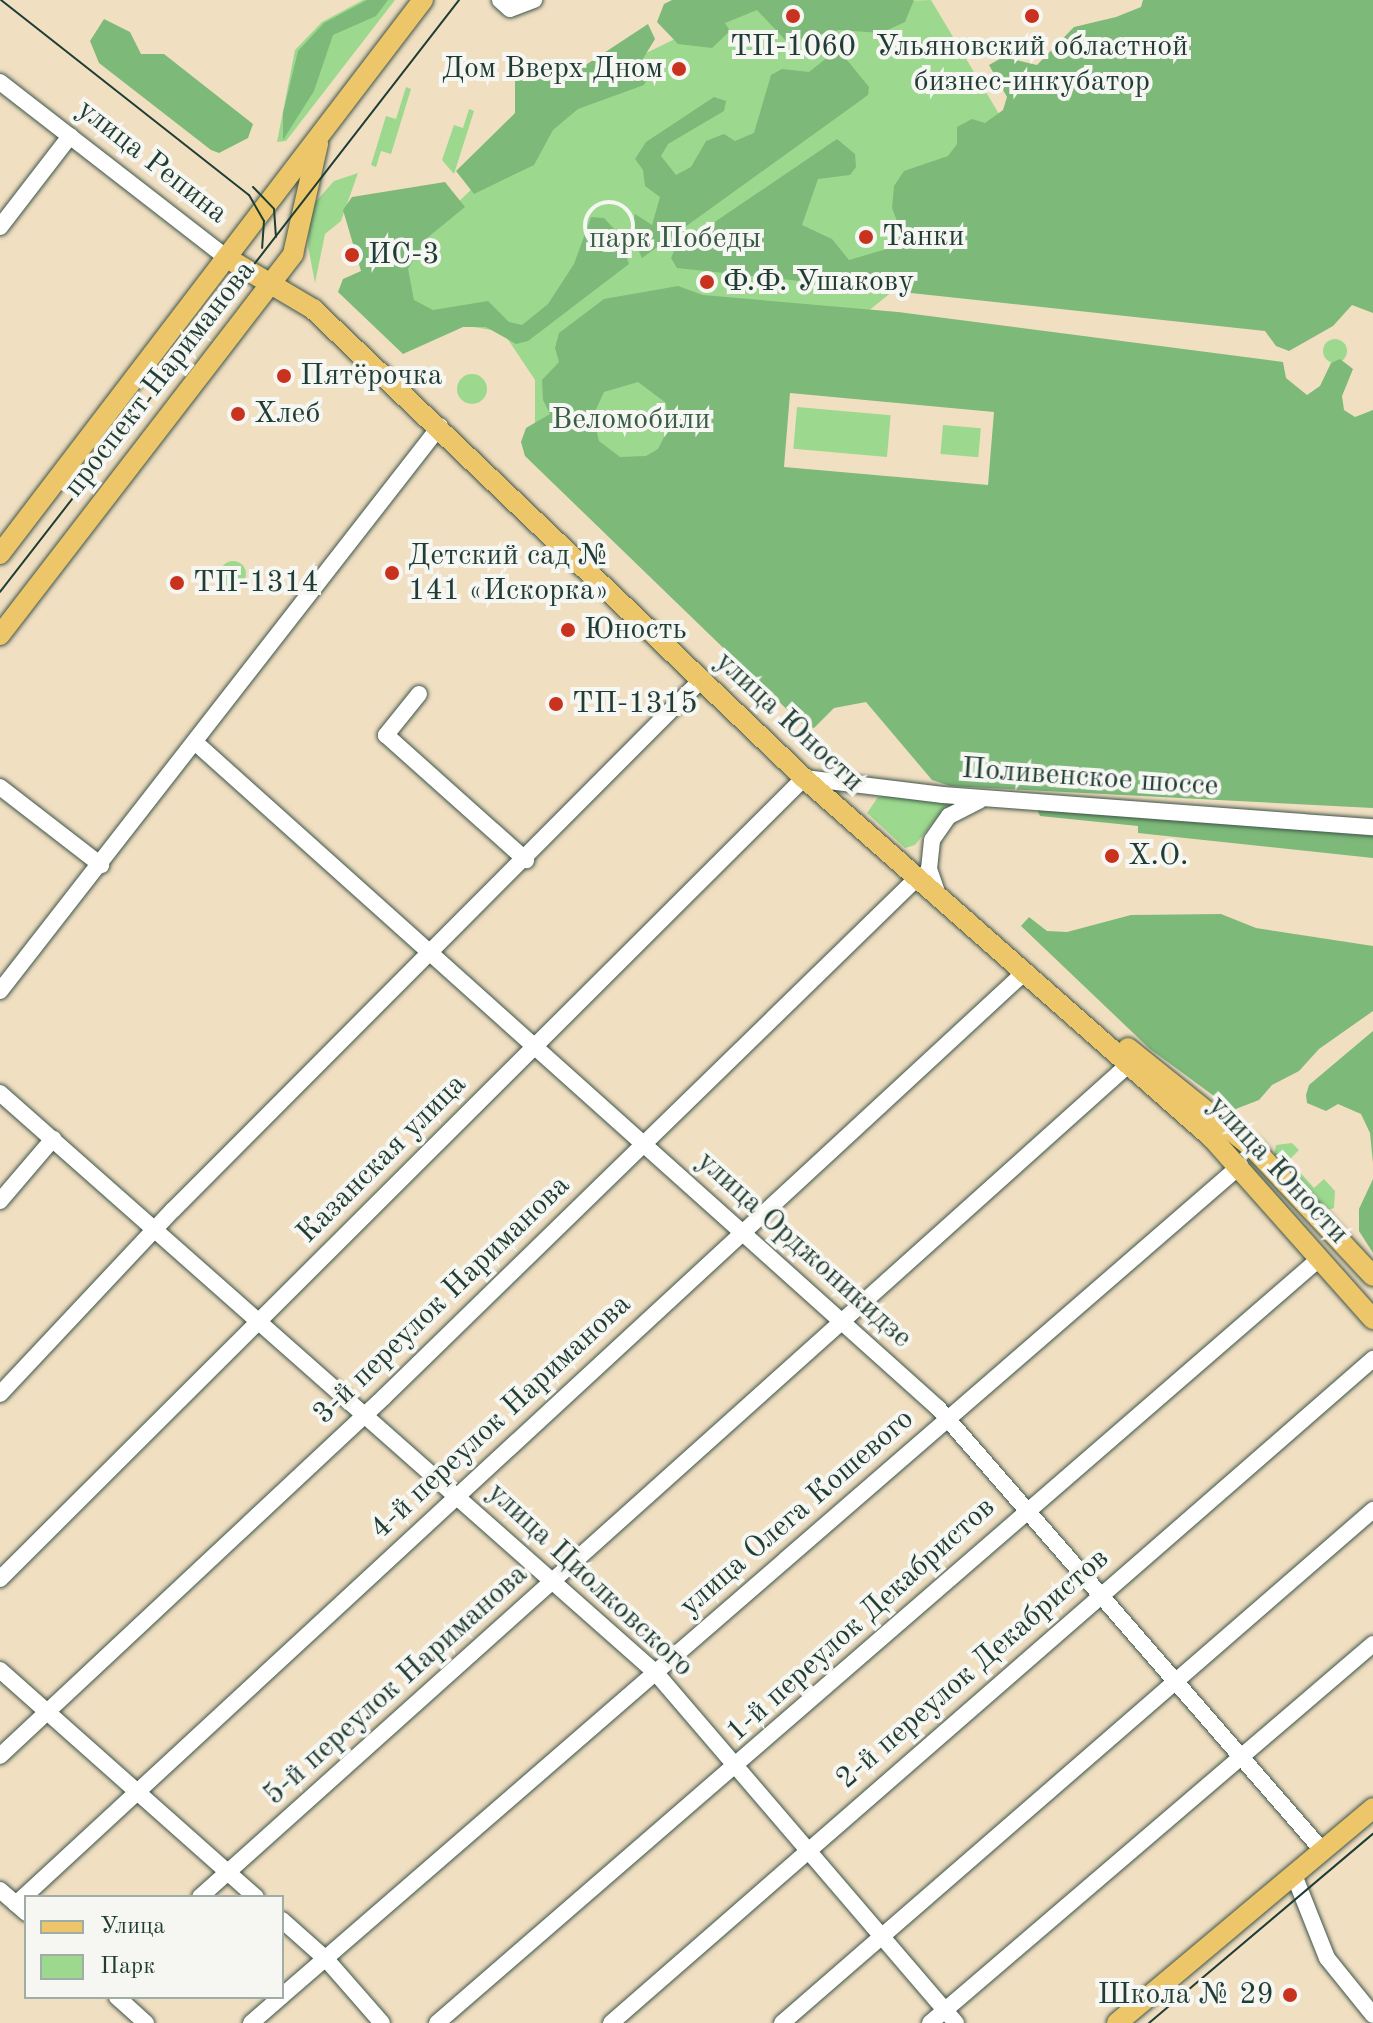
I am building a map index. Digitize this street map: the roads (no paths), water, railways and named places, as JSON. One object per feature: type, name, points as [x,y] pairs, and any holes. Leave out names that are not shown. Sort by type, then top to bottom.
[{"type":"main road","name":"проспект Нариманова","points":[[0,554],[423,0]]},
{"type":"main road","name":"проспект Нариманова","points":[[0,635],[293,254],[320,137]]},
{"type":"main road","name":"улица Репина","points":[[227,258],[270,286]]},
{"type":"main road","name":"улица Юности","points":[[270,286],[313,309],[440,426],[700,681],[804,778],[1240,1166],[1373,1319]]},
{"type":"main road","name":"улица Юности","points":[[1025,972],[1256,1151],[1373,1276]]},
{"type":"main road","points":[[1117,2023],[1373,1808]]},
{"type":"street","points":[[500,0],[510,9],[534,0]]},
{"type":"street","name":"улица Репина","points":[[0,82],[227,258]]},
{"type":"street","points":[[0,227],[70,136]]},
{"type":"street","points":[[0,991],[440,426]]},
{"type":"street","points":[[0,1394],[155,1228],[526,860],[700,681]]},
{"type":"street","points":[[419,694],[386,735],[526,860]]},
{"type":"street","name":"улица Орджоникидзе","points":[[196,743],[743,1232],[947,1419],[1322,1850]]},
{"type":"street","name":"Поливенское шоссе","points":[[804,778],[989,799],[1373,827]]},
{"type":"street","name":"Казанская улица","points":[[0,1579],[804,778]]},
{"type":"street","points":[[0,787],[101,865]]},
{"type":"street","points":[[938,897],[929,869],[939,827],[961,807],[989,799]]},
{"type":"street","name":"3-й переулок Нариманова","points":[[0,1756],[366,1414],[917,878]]},
{"type":"street","name":"4-й переулок Нариманова","points":[[35,1895],[137,1792],[1025,972]]},
{"type":"street","name":"5-й переулок Нариманова","points":[[202,1895],[845,1324],[1128,1065]]},
{"type":"street","name":"улица Циолковского","points":[[0,1093],[656,1673],[950,2017]]},
{"type":"street","points":[[0,1201],[53,1139]]},
{"type":"street","name":"улица Олега Кошевого","points":[[284,1995],[1240,1166]]},
{"type":"street","name":"1-й переулок Декабристов","points":[[437,2023],[736,1768],[1320,1258]]},
{"type":"street","name":"2-й переулок Декабристов","points":[[611,2023],[1373,1359]]},
{"type":"street","points":[[782,2023],[1373,1510]]},
{"type":"street","points":[[930,2023],[950,2017],[1373,1644]]},
{"type":"street","points":[[0,1670],[254,1895]]},
{"type":"street","points":[[1294,1875],[1327,1958],[1373,2015]]},
{"type":"street","points":[[0,1890],[21,1909]]},
{"type":"street","points":[[284,1922],[326,1959],[382,2023]]},
{"type":"street","points":[[119,1999],[146,2023]]},
{"type":"street","name":"улица Олега Кошевого","points":[[251,2023],[280,1999]]},
{"type":"tram line","points":[[1,0],[249,195],[264,221],[262,248]]},
{"type":"tram line","points":[[0,592],[459,0]]},
{"type":"tram line","points":[[253,187],[274,209],[276,237]]},
{"type":"tram line","points":[[1149,2023],[1373,1834]]},
{"type":"railway","points":[[609,202],[626,209],[633,226],[626,243],[609,250],[592,243],[585,226],[592,209],[609,202]]},
{"type":"place","name":"ТП-1060","points":[[793,16]]},
{"type":"place","name":"Ульяновский областной бизнес-инкубатор","points":[[1032,16]]},
{"type":"place","name":"Дом Вверх Дном","points":[[679,69]]},
{"type":"place","name":"Танки","points":[[866,237]]},
{"type":"place","name":"ИС-3","points":[[352,255]]},
{"type":"place","name":"Ф.Ф. Ушакову","points":[[707,282]]},
{"type":"place","name":"Пятёрочка","points":[[284,376]]},
{"type":"place","name":"Хлеб","points":[[238,414]]},
{"type":"place","name":"Детский сад № 141 «Искорка»","points":[[392,573]]},
{"type":"place","name":"ТП-1314","points":[[177,583]]},
{"type":"place","name":"Юность","points":[[568,630]]},
{"type":"place","name":"ТП-1315","points":[[556,704]]},
{"type":"place","name":"Х.О.","points":[[1112,856]]},
{"type":"place","name":"Школа № 29","points":[[1290,1995]]},
{"type":"park label","name":"парк Победы","points":[[675,239]]},
{"type":"park label","name":"Веломобили","points":[[631,420]]}]
